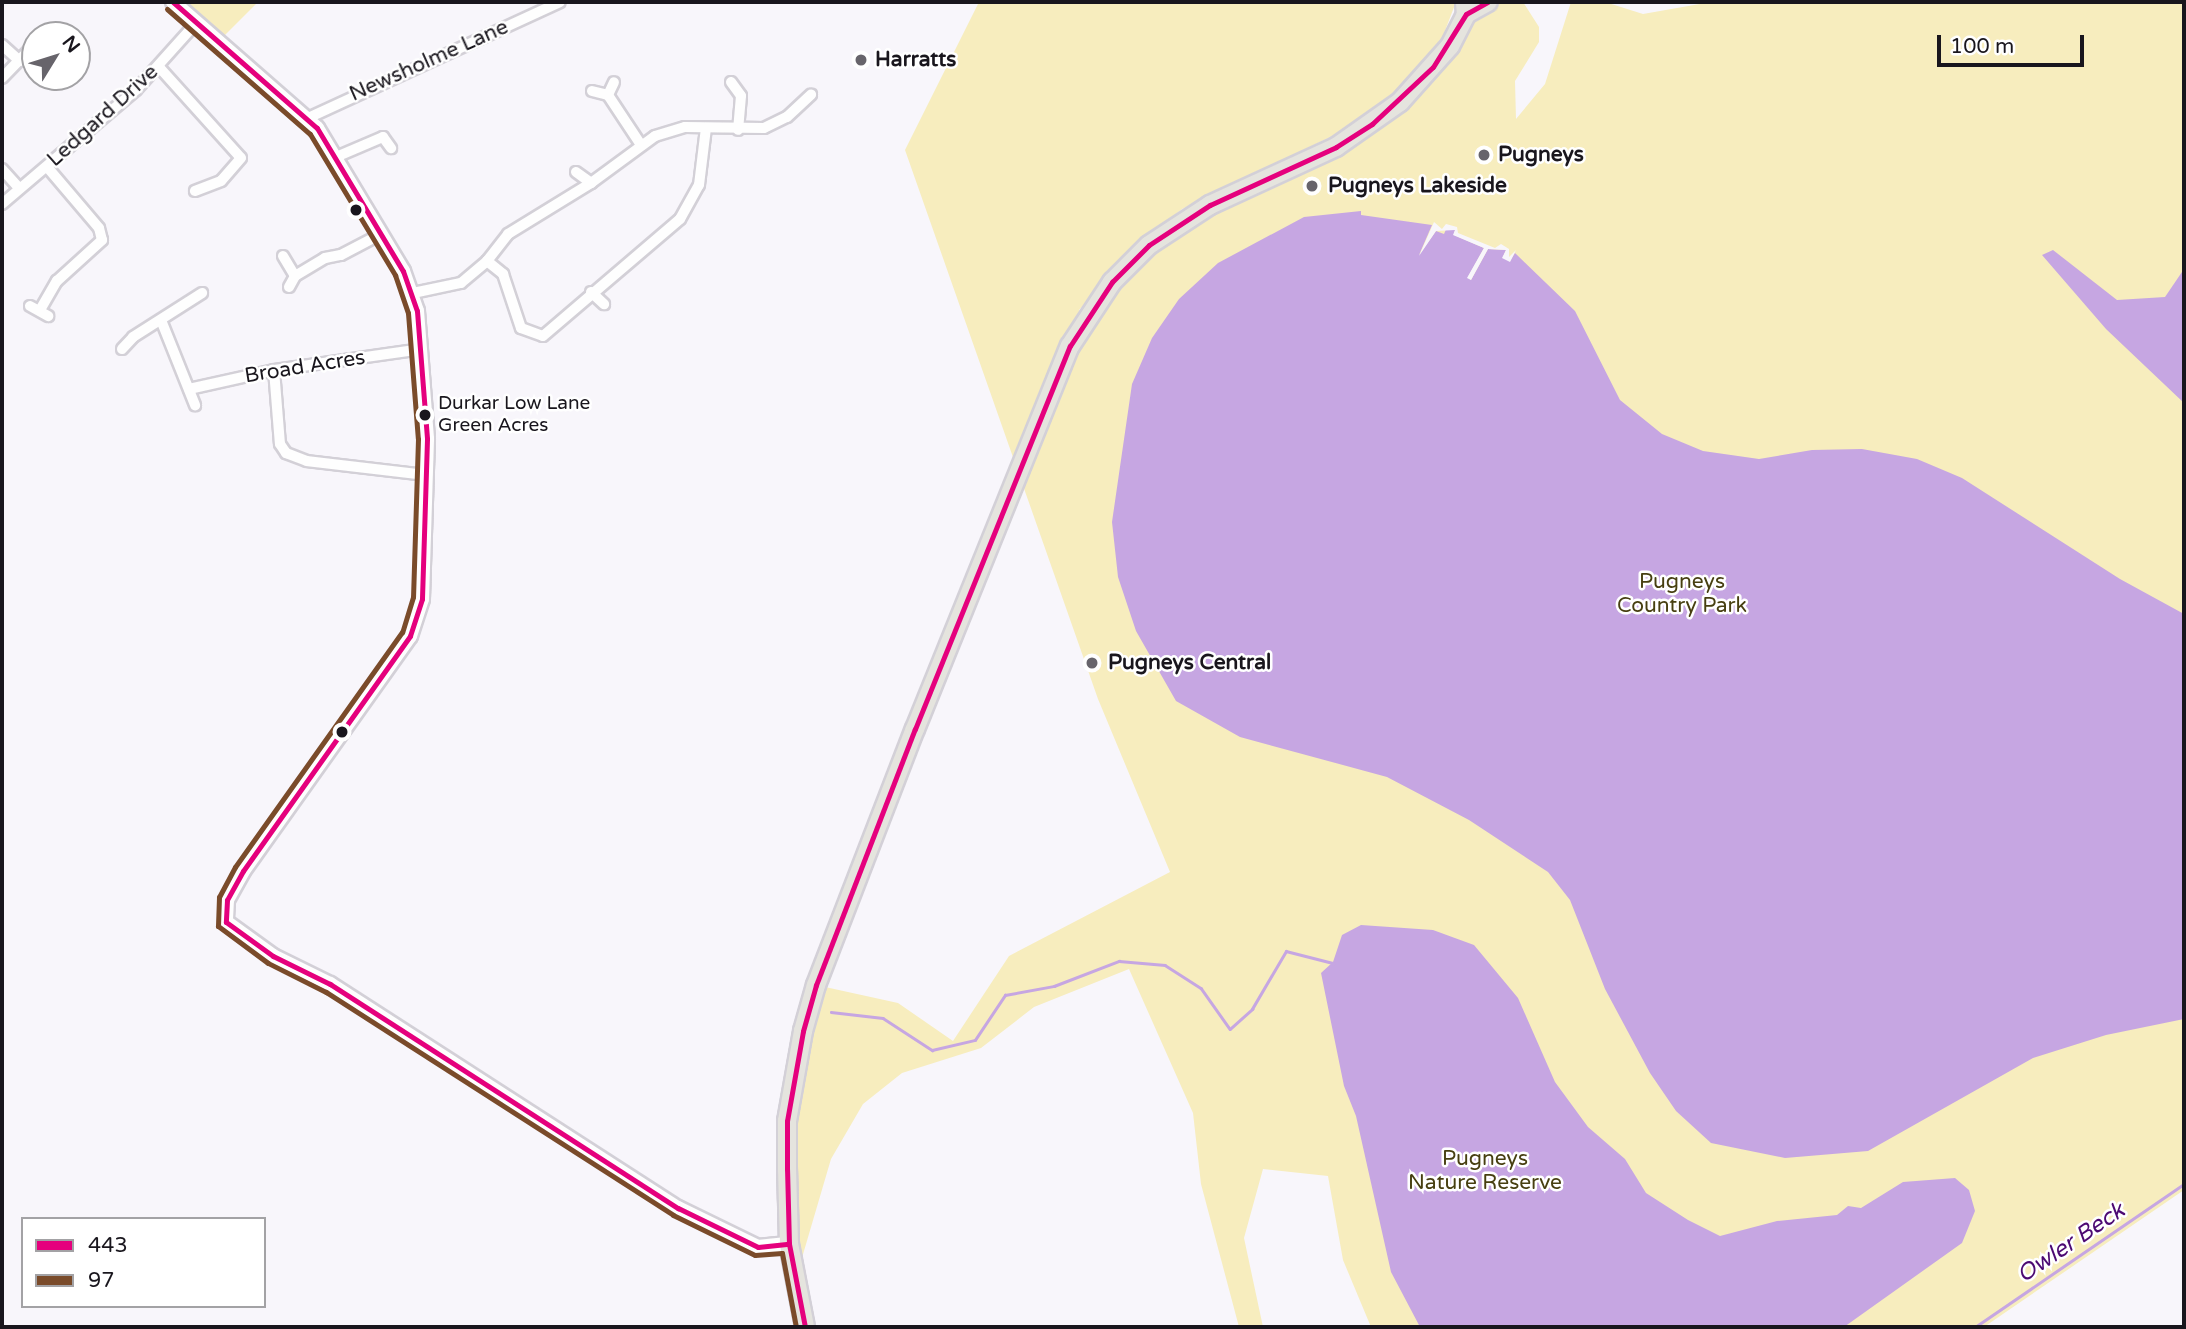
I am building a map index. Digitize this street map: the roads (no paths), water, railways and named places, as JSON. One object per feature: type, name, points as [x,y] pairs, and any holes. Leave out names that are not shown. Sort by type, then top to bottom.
[{"type":"main road","points":[[805,1327],[789,1244],[787,1121],[816,985],[1070,346],[1112,282],[1149,245],[1210,205],[1336,147],[1372,124],[1433,67],[1465,8],[1488,2]]},
{"type":"street","points":[[173,2],[308,118],[381,234],[413,293],[421,349],[427,475],[422,599],[410,636],[243,871],[227,901],[226,922],[273,956],[330,984],[678,1208],[758,1247],[789,1244]]},
{"type":"street","name":"Newsholme Lane","points":[[308,118],[554,3]]},
{"type":"street","name":"Ledgard Drive","points":[[2,204],[159,67],[197,22]]},
{"type":"street","points":[[2,45],[20,61],[2,78]]},
{"type":"street","points":[[159,67],[247,158],[221,181],[195,191]]},
{"type":"street","points":[[608,95],[614,82]]},
{"type":"street","points":[[731,82],[741,96],[738,130]]},
{"type":"street","points":[[592,92],[608,95],[641,145]]},
{"type":"street","points":[[413,293],[461,282],[487,261],[508,234],[591,183],[641,145],[669,131],[706,128],[738,130],[775,124],[811,95]]},
{"type":"street","points":[[790,97],[800,106]]},
{"type":"street","points":[[487,261],[503,274],[522,328],[530,335],[543,336],[556,328],[592,292],[680,219],[691,202],[703,167],[706,128]]},
{"type":"street","points":[[335,158],[383,137],[391,148]]},
{"type":"street","points":[[39,310],[57,281],[102,240],[99,228],[47,167]]},
{"type":"street","points":[[2,169],[19,188]]},
{"type":"street","points":[[576,172],[591,183]]},
{"type":"street","points":[[289,287],[295,276],[381,234]]},
{"type":"street","points":[[283,256],[295,276]]},
{"type":"street","points":[[592,292],[604,304]]},
{"type":"street","points":[[122,349],[202,293]]},
{"type":"street","points":[[161,320],[195,405]]},
{"type":"street","name":"Broad Acres","points":[[189,389],[274,370],[421,349]]},
{"type":"street","points":[[274,370],[280,444],[286,453],[307,461],[427,475]]},
{"type":"waterway","points":[[831,1012],[883,1018],[932,1050],[975,1040],[1005,995],[1054,986],[1119,961],[1165,965],[1201,988],[1230,1029],[1252,1009],[1286,951],[1333,963]]},
{"type":"waterway","name":"Owler Beck","points":[[1975,1327],[2184,1184]]},
{"type":"place","name":"Harratts","points":[[861,60]]},
{"type":"place","name":"Pugneys","points":[[1484,155]]},
{"type":"place","name":"Pugneys Lakeside","points":[[1312,186]]},
{"type":"place","name":"Durkar Low Lane Green Acres","points":[[425,415]]},
{"type":"place","name":"Pugneys Central","points":[[1092,663]]},
{"type":"park label","name":"Pugneys Country Park","points":[[1682,594]]},
{"type":"park label","name":"Pugneys Nature Reserve","points":[[1485,1171]]}]
